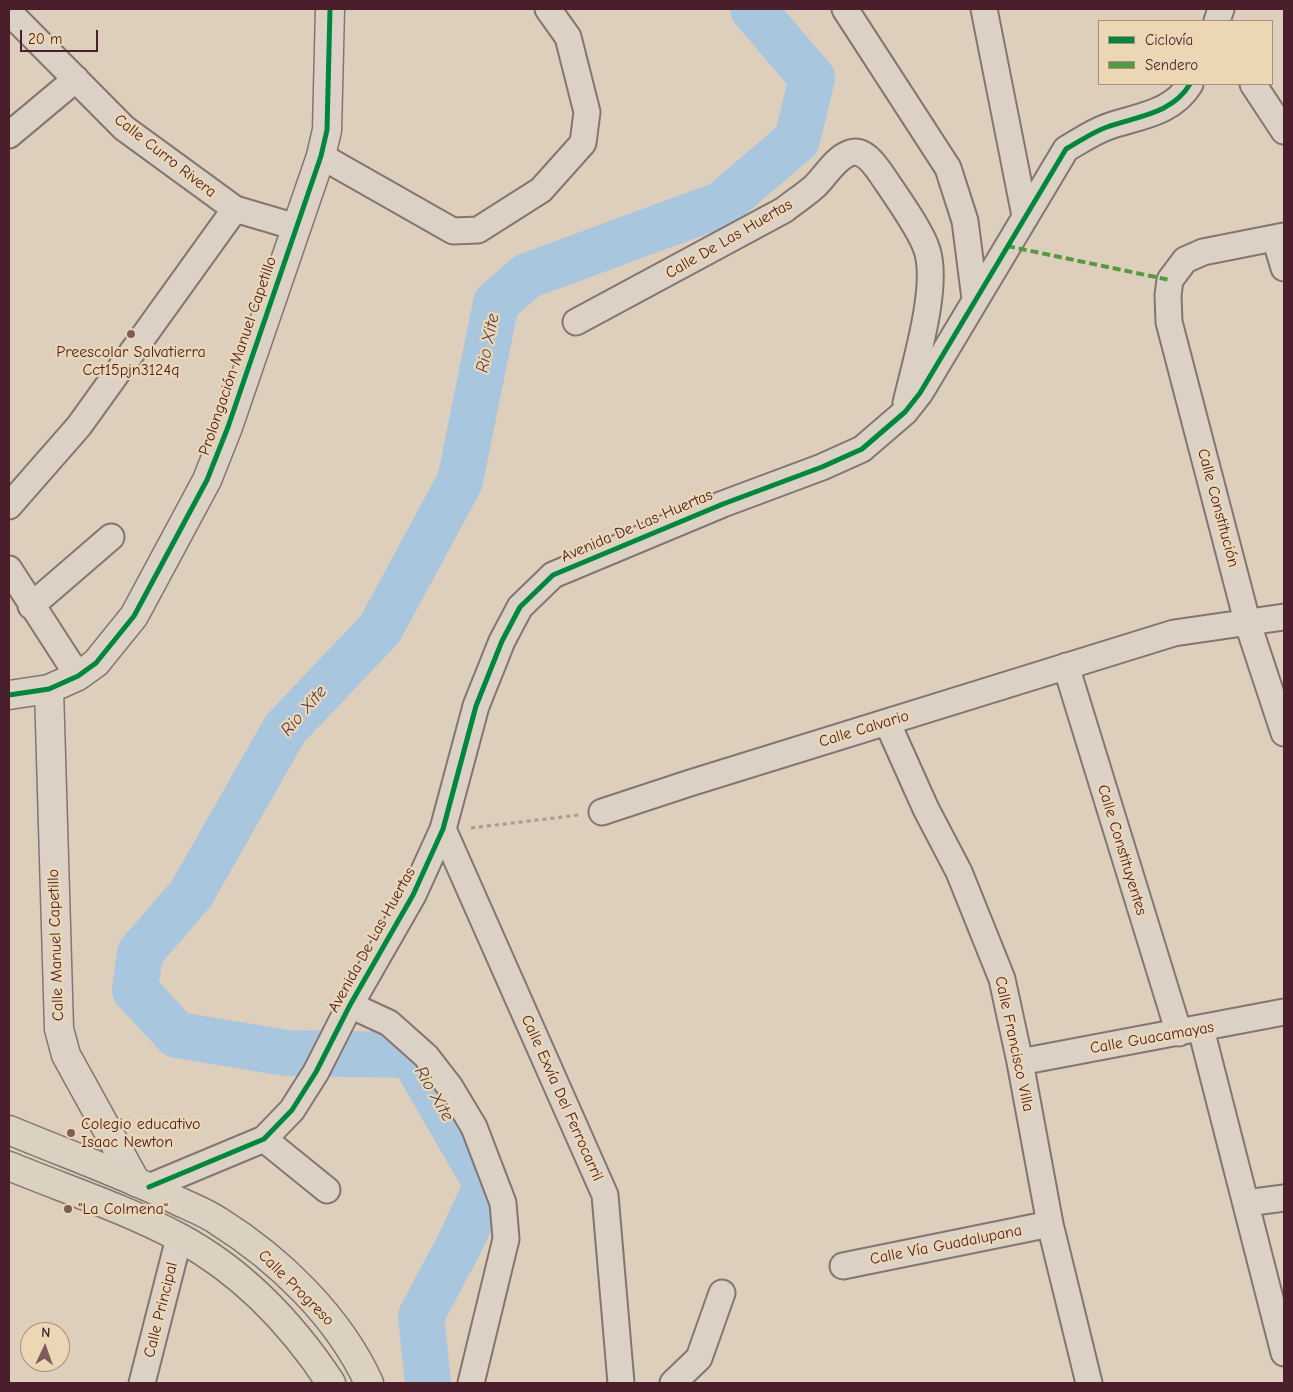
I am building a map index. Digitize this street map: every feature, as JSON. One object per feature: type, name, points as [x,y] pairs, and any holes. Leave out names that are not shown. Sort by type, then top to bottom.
[{"type":"main road","name":"Calle Progreso","points":[[9,1130],[142,1184],[217,1220],[261,1251],[314,1302],[340,1334],[369,1383]]},
{"type":"main road","name":"Calle Progreso","points":[[9,1166],[180,1238],[228,1269],[278,1313],[307,1347],[331,1383]]},
{"type":"street","name":"Prolongación Manuel Capetillo","points":[[9,694],[49,689],[78,676],[96,663],[134,616],[206,480],[228,428],[321,156],[328,130],[330,9]]},
{"type":"street","points":[[321,156],[453,231],[478,230],[541,190],[584,143],[587,112],[568,37],[548,9]]},
{"type":"street","points":[[845,9],[948,168],[966,221],[975,298]]},
{"type":"street","points":[[984,9],[1025,216]]},
{"type":"street","name":"Calle Curro Rivera","points":[[9,12],[124,128],[235,209],[296,227]]},
{"type":"street","points":[[9,135],[76,79]]},
{"type":"street","name":"Avenida De Las Huertas","points":[[264,1139],[292,1110],[316,1072],[345,1014],[413,895],[443,828],[473,715],[502,641],[520,607],[554,575],[723,504],[822,467],[862,449],[905,412],[936,367],[975,298],[1066,149],[1105,128],[1168,107],[1182,97],[1189,85]]},
{"type":"street","points":[[1254,85],[1284,131]]},
{"type":"street","name":"Calle De Las Huertas","points":[[576,322],[784,210],[814,186],[838,161],[850,152],[860,152],[874,164],[897,197],[927,249],[931,271],[921,335],[905,412]]},
{"type":"street","points":[[9,506],[79,426],[235,209]]},
{"type":"street","points":[[1280,237],[1284,268]]},
{"type":"street","name":"Calle Constitución","points":[[1280,237],[1203,252],[1185,260],[1170,280],[1168,295],[1169,322],[1247,621],[1284,733]]},
{"type":"street","points":[[31,606],[111,537]]},
{"type":"street","points":[[9,569],[31,606],[78,676]]},
{"type":"street","name":"Calle Calvario","points":[[602,812],[1174,633],[1284,617]]},
{"type":"street","name":"Calle Constituyentes","points":[[1066,666],[1190,1031],[1246,1203],[1284,1353]]},
{"type":"street","name":"Calle Manuel Capetillo","points":[[49,689],[59,1029],[66,1056],[142,1184]]},
{"type":"street","name":"Calle Francisco Villa","points":[[887,722],[926,809],[960,872],[1002,979],[1020,1062],[1050,1224],[1089,1383]]},
{"type":"street","name":"Calle Exvía Del Ferrocarril","points":[[443,828],[605,1196],[621,1383]]},
{"type":"street","name":"Calle Guacamayas","points":[[1020,1062],[1284,1012]]},
{"type":"street","points":[[345,1014],[389,1022],[426,1056],[474,1127],[503,1203],[506,1239],[471,1383]]},
{"type":"street","points":[[142,1184],[264,1139],[327,1190]]},
{"type":"street","points":[[1246,1203],[1284,1198]]},
{"type":"street","name":"Calle Vía Guadalupana","points":[[843,1266],[1050,1224]]},
{"type":"street","name":"Calle Principal","points":[[142,1383],[180,1238]]},
{"type":"street","points":[[673,1383],[699,1358],[722,1293]]},
{"type":"path","points":[[443,828],[463,829],[602,812]]},
{"type":"waterway","name":"Rio Xite","points":[[428,1383],[421,1316],[460,1243],[487,1185],[412,1055],[287,1053],[177,1035],[135,990],[140,953],[191,894],[285,729],[380,629],[460,481],[496,303],[527,276],[722,204],[797,140],[812,78],[753,9]]},
{"type":"marked path","points":[[1007,246],[1170,280]]},
{"type":"cycle path","points":[[9,695],[49,689],[78,676],[96,663],[134,616],[207,480],[228,427],[321,156],[327,130],[330,9]]},
{"type":"cycle path","points":[[149,1187],[264,1139],[292,1110],[316,1072],[350,1005],[413,895],[443,829],[476,706],[502,641],[520,607],[553,575],[723,504],[822,467],[862,449],[905,412],[920,393],[1066,149],[1102,129],[1164,108],[1183,94],[1189,85]]},
{"type":"place","name":"Preescolar Salvatierra Cct15pjn3124q","points":[[131,334]]},
{"type":"place","name":"Colegio educativo Isaac Newton","points":[[71,1133]]},
{"type":"place","name":"\"La Colmena\"","points":[[68,1209]]}]
